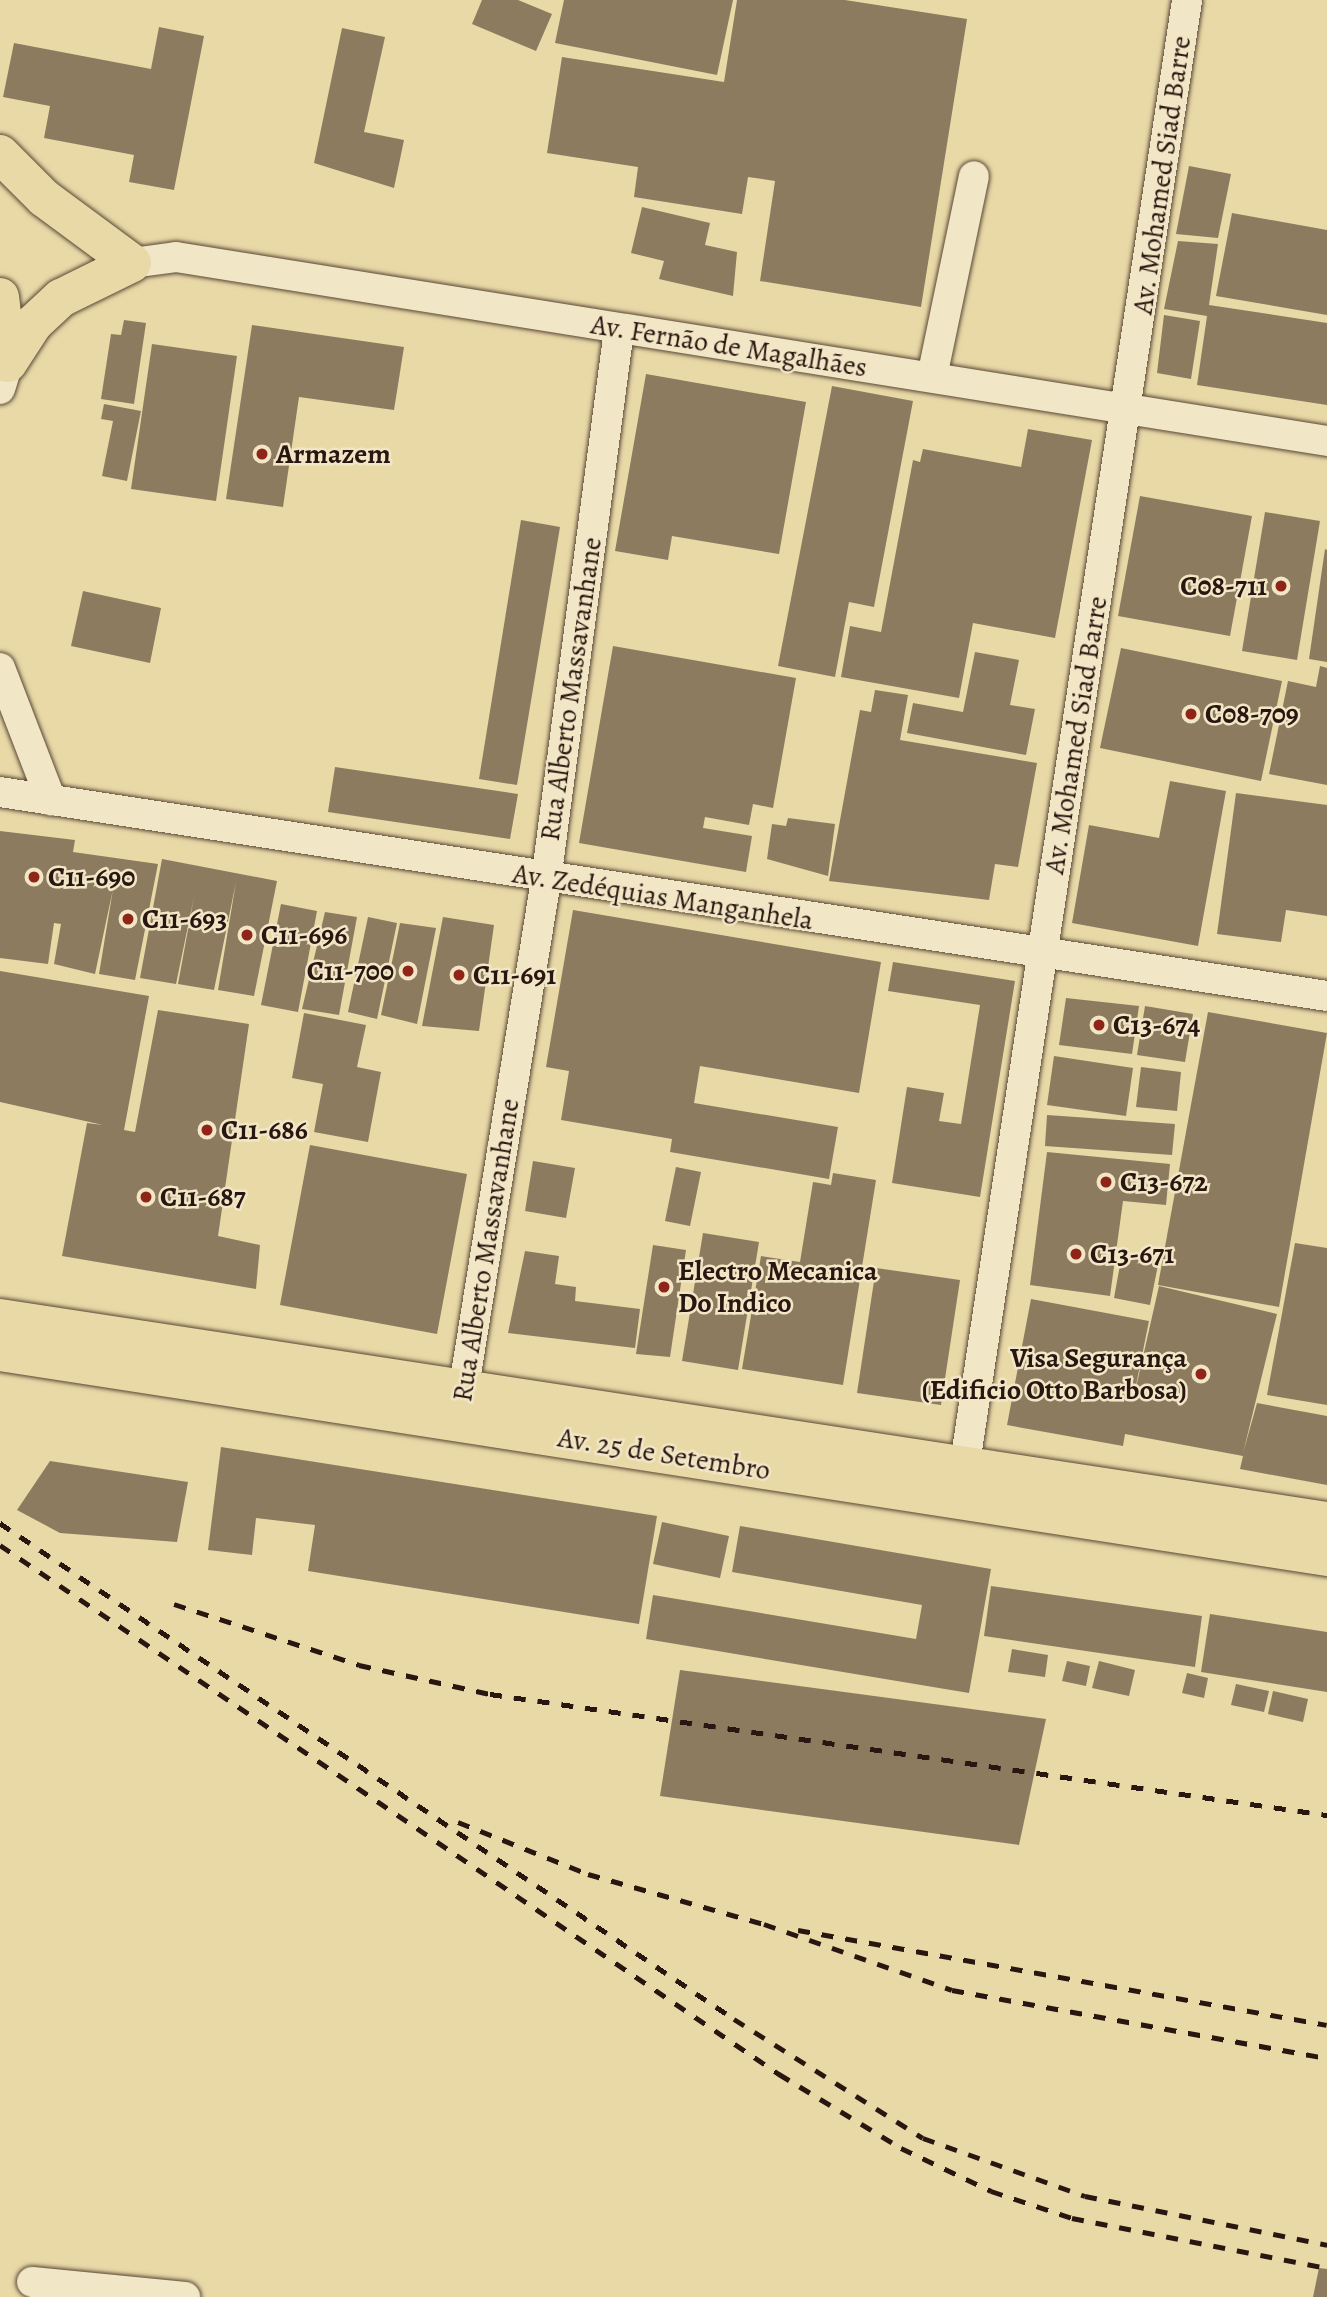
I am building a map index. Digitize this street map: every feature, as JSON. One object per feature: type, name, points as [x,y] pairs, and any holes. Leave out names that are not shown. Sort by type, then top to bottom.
[{"type":"main road","points":[[0,155],[44,198],[132,263],[61,298],[34,323],[4,376]]},
{"type":"main road","points":[[0,297],[4,376]]},
{"type":"main road","name":"Av. 25 de Setembro","points":[[0,1318],[462,1405],[1327,1557]]},
{"type":"main road","name":"Av. 25 de Setembro","points":[[0,1352],[462,1405],[964,1470],[1327,1521]]},
{"type":"street","name":"Av. Mohamed Siad Barre","points":[[964,1470],[1041,954],[1127,414],[1187,0]]},
{"type":"street","points":[[932,377],[974,176]]},
{"type":"street","name":"Av. Fernão de Magalhães","points":[[132,263],[176,257],[619,330],[932,377],[1127,414],[1327,441]]},
{"type":"street","name":"Rua Alberto Massavanhane","points":[[462,1405],[546,880],[619,330]]},
{"type":"street","points":[[0,668],[51,800]]},
{"type":"street","name":"Av. Zedéquias Manganhela","points":[[0,792],[546,880],[1327,996]]},
{"type":"street","points":[[32,2282],[185,2297]]},
{"type":"building","points":[[482,0],[518,0],[552,14],[536,51],[472,24]]},
{"type":"building","points":[[564,0],[733,0],[717,75],[555,43]]},
{"type":"building","points":[[737,0],[845,0],[967,19],[921,307],[760,281],[775,181],[748,177],[742,214],[634,197],[638,167],[547,153],[562,57],[724,82]]},
{"type":"building","points":[[159,27],[204,36],[174,190],[129,182],[134,155],[44,138],[50,106],[3,97],[14,43],[151,69]]},
{"type":"building","points":[[342,28],[385,37],[364,132],[404,140],[394,188],[314,163]]},
{"type":"building","points":[[1189,166],[1231,174],[1218,238],[1176,234]]},
{"type":"building","points":[[642,207],[710,223],[705,245],[737,252],[733,296],[659,279],[664,261],[631,253]]},
{"type":"building","points":[[1232,213],[1327,230],[1327,315],[1216,296]]},
{"type":"building","points":[[1178,241],[1218,244],[1209,305],[1327,323],[1327,405],[1197,385],[1207,316],[1164,309]]},
{"type":"building","points":[[1164,315],[1200,321],[1191,379],[1157,373]]},
{"type":"building","points":[[124,320],[146,323],[134,404],[101,399],[111,334],[121,335]]},
{"type":"building","name":"Armazem","points":[[252,325],[404,347],[394,410],[299,397],[283,507],[226,499]]},
{"type":"building","points":[[152,344],[237,356],[216,501],[131,489]]},
{"type":"building","points":[[646,374],[806,402],[779,554],[672,536],[668,560],[615,551]]},
{"type":"building","points":[[832,386],[913,401],[874,607],[849,602],[835,677],[778,666]]},
{"type":"building","points":[[104,404],[141,411],[127,481],[102,476],[113,421],[101,419]]},
{"type":"building","points":[[1028,429],[1092,440],[1055,638],[973,623],[959,698],[841,677],[850,626],[881,632],[913,460],[920,462],[923,449],[1021,467]]},
{"type":"building","points":[[1140,496],[1252,516],[1230,636],[1118,616]]},
{"type":"building","name":"C08-711","points":[[1265,512],[1320,521],[1297,660],[1242,651]]},
{"type":"building","points":[[521,520],[560,527],[517,785],[479,779]]},
{"type":"building","points":[[1325,549],[1327,550],[1327,662],[1309,659]]},
{"type":"building","points":[[83,591],[161,608],[150,663],[71,646]]},
{"type":"building","points":[[613,646],[796,678],[773,808],[753,804],[749,825],[705,817],[703,828],[752,836],[746,872],[579,843]]},
{"type":"building","name":"C08-709","points":[[1121,648],[1282,681],[1261,781],[1100,748]]},
{"type":"building","points":[[975,652],[1019,660],[1010,705],[1035,709],[1026,755],[907,733],[913,703],[963,712]]},
{"type":"building","points":[[1320,666],[1327,668],[1327,785],[1269,774],[1288,681],[1316,687]]},
{"type":"building","points":[[875,690],[908,695],[900,740],[1037,763],[1018,867],[995,864],[989,900],[829,881],[860,710],[871,712]]},
{"type":"building","points":[[335,767],[518,794],[510,839],[328,812]]},
{"type":"building","points":[[1170,781],[1226,791],[1198,946],[1072,923],[1089,825],[1159,838]]},
{"type":"building","points":[[1236,793],[1327,805],[1327,916],[1286,910],[1281,942],[1217,934]]},
{"type":"building","points":[[788,818],[835,824],[828,876],[767,859],[772,824],[786,826]]},
{"type":"building","points":[[0,831],[75,840],[73,852],[158,864],[135,980],[99,974],[113,889],[95,974],[54,964],[61,924],[54,923],[48,964],[0,958]]},
{"type":"building","points":[[162,859],[277,881],[254,996],[218,990],[236,882],[214,990],[178,984],[194,897],[176,984],[140,978]]},
{"type":"building","points":[[281,904],[317,911],[298,1012],[261,1005]]},
{"type":"building","points":[[573,910],[881,962],[859,1093],[700,1066],[694,1103],[838,1127],[829,1179],[670,1152],[672,1139],[561,1120],[569,1071],[546,1067]]},
{"type":"building","points":[[325,912],[357,917],[339,1015],[302,1009]]},
{"type":"building","points":[[368,917],[397,923],[377,1019],[348,1012]]},
{"type":"building","name":"C11-691","points":[[443,917],[494,925],[479,1031],[422,1026]]},
{"type":"building","name":"C11-700","points":[[400,923],[436,928],[417,1024],[381,1015]]},
{"type":"building","points":[[893,962],[1015,981],[980,1197],[892,1183],[907,1087],[944,1093],[939,1121],[961,1124],[980,1005],[888,991]]},
{"type":"building","points":[[0,971],[149,996],[124,1130],[135,1132],[158,1010],[249,1024],[218,1236],[260,1245],[256,1289],[62,1256],[87,1123],[103,1125],[0,1102]]},
{"type":"building","name":"C13-674","points":[[1066,998],[1139,1006],[1132,1054],[1059,1045]]},
{"type":"building","points":[[1145,1006],[1193,1014],[1185,1062],[1137,1055]]},
{"type":"building","points":[[1208,1012],[1327,1033],[1279,1307],[1158,1285]]},
{"type":"building","points":[[304,1013],[366,1025],[357,1067],[381,1072],[368,1142],[314,1132],[323,1084],[292,1078]]},
{"type":"building","points":[[1054,1056],[1133,1068],[1126,1116],[1047,1105]]},
{"type":"building","points":[[1141,1067],[1181,1072],[1177,1111],[1136,1107]]},
{"type":"building","points":[[1047,1115],[1175,1124],[1172,1155],[1045,1146]]},
{"type":"building","points":[[310,1145],[467,1174],[437,1334],[280,1305]]},
{"type":"building","points":[[1047,1152],[1170,1164],[1166,1205],[1123,1201],[1110,1296],[1030,1285]]},
{"type":"building","points":[[533,1161],[575,1168],[566,1218],[525,1211]]},
{"type":"building","points":[[676,1167],[701,1172],[690,1226],[665,1221]]},
{"type":"building","points":[[833,1173],[876,1180],[843,1385],[742,1369],[761,1256],[800,1262],[813,1182],[831,1185]]},
{"type":"building","points":[[703,1233],[759,1242],[738,1370],[682,1361]]},
{"type":"building","points":[[1295,1243],[1327,1248],[1327,1405],[1267,1395]]},
{"type":"building","name":"Electro Mecanica Do Indico","points":[[653,1245],[686,1250],[670,1357],[636,1354]]},
{"type":"building","points":[[525,1251],[559,1256],[555,1284],[576,1287],[575,1301],[640,1309],[635,1348],[508,1333]]},
{"type":"building","points":[[1122,1254],[1159,1260],[1150,1305],[1114,1298]]},
{"type":"building","points":[[876,1268],[960,1280],[941,1405],[857,1393]]},
{"type":"building","points":[[1159,1286],[1277,1314],[1243,1453],[1257,1403],[1327,1416],[1327,1485],[1240,1469],[1243,1456],[1125,1434],[1123,1446],[1007,1425],[1031,1299],[1149,1321],[1132,1405]]},
{"type":"building","points":[[221,1447],[657,1516],[639,1624],[308,1571],[315,1525],[256,1518],[252,1555],[208,1550]]},
{"type":"building","points":[[50,1461],[188,1482],[177,1542],[60,1533],[17,1510]]},
{"type":"building","points":[[662,1522],[729,1536],[720,1578],[653,1564]]},
{"type":"building","points":[[740,1526],[991,1569],[969,1693],[646,1639],[653,1595],[916,1639],[922,1605],[732,1572]]},
{"type":"building","points":[[991,1586],[1202,1616],[1195,1667],[984,1636]]},
{"type":"building","points":[[1210,1614],[1327,1632],[1327,1692],[1201,1672]]},
{"type":"building","points":[[1012,1649],[1048,1655],[1045,1677],[1008,1672]]},
{"type":"building","points":[[1067,1661],[1090,1666],[1086,1686],[1062,1681]]},
{"type":"building","points":[[1099,1661],[1135,1670],[1129,1696],[1092,1688]]},
{"type":"building","points":[[680,1670],[1046,1719],[1019,1845],[660,1796]]},
{"type":"building","points":[[1187,1673],[1208,1678],[1204,1698],[1182,1693]]},
{"type":"building","points":[[1236,1684],[1269,1691],[1264,1712],[1231,1705]]},
{"type":"building","points":[[1273,1691],[1308,1699],[1303,1722],[1268,1714]]},
{"type":"building","points":[[1319,2268],[1327,2269],[1327,2297],[1313,2297]]},
{"type":"railway","points":[[0,1523],[734,2019],[923,2138],[1085,2196],[1327,2245]]},
{"type":"railway","points":[[0,1545],[779,2074],[901,2148],[991,2191],[1072,2218],[1327,2268]]},
{"type":"railway","points":[[174,1604],[359,1665],[490,1694],[1327,1815]]},
{"type":"railway","points":[[458,1822],[588,1874],[764,1924],[952,1990],[1327,2058]]},
{"type":"railway","points":[[798,1930],[1327,2025]]},
{"type":"place","name":"Armazem","points":[[262,454]]},
{"type":"place","name":"C08-711","points":[[1281,586]]},
{"type":"place","name":"C08-709","points":[[1191,714]]},
{"type":"place","name":"C11-690","points":[[34,877]]},
{"type":"place","name":"C11-693","points":[[128,919]]},
{"type":"place","name":"C11-696","points":[[247,935]]},
{"type":"place","name":"C11-700","points":[[408,971]]},
{"type":"place","name":"C11-691","points":[[459,975]]},
{"type":"place","name":"C13-674","points":[[1099,1025]]},
{"type":"place","name":"C11-686","points":[[207,1130]]},
{"type":"place","name":"C13-672","points":[[1106,1182]]},
{"type":"place","name":"C11-687","points":[[146,1197]]},
{"type":"place","name":"C13-671","points":[[1076,1254]]},
{"type":"place","name":"Electro Mecanica Do Indico","points":[[664,1287]]},
{"type":"place","name":"Visa Segurança (Edificio Otto Barbosa)","points":[[1201,1374]]}]
